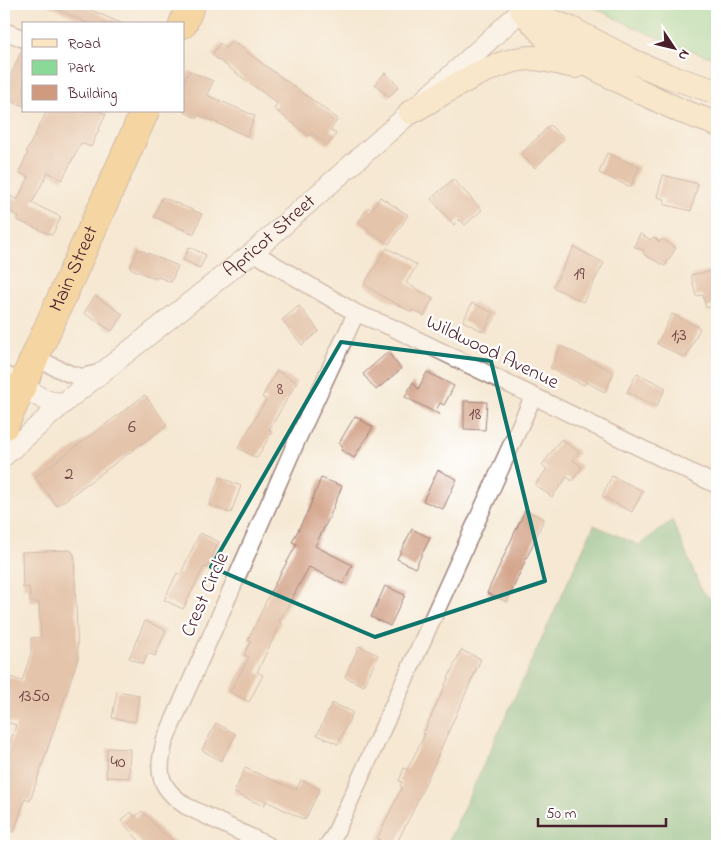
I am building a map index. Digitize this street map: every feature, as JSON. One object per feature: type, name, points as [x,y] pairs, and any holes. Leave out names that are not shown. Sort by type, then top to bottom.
[{"type":"highway","points":[[184,22],[191,4]]},
{"type":"highway","name":"Main Street","points":[[4,426],[13,380],[35,358],[145,112]]},
{"type":"main road","points":[[519,6],[553,46],[681,111],[717,124]]},
{"type":"main road","points":[[519,6],[632,61],[668,76],[717,92]]},
{"type":"main road","points":[[412,112],[478,74],[517,60],[543,59],[597,70]]},
{"type":"street","name":"Apricot Street","points":[[4,456],[65,402],[253,252],[412,112],[519,6]]},
{"type":"street","points":[[4,31],[22,38]]},
{"type":"street","name":"Wildwood Avenue","points":[[253,252],[356,313],[391,327],[533,397],[716,480]]},
{"type":"street","name":"Crest Circle","points":[[269,846],[186,806],[176,799],[165,787],[162,780],[159,768],[160,759],[165,740],[297,440],[356,313]]},
{"type":"street","points":[[35,358],[70,374],[82,377],[105,371]]},
{"type":"street","points":[[13,380],[54,404],[65,402]]},
{"type":"street","points":[[327,846],[334,836],[533,397]]},
{"type":"highlighted area","points":[[341,342],[491,361],[545,581],[375,637],[211,567]]},
{"type":"green space","points":[[594,4],[717,4],[717,59],[686,49],[641,30],[597,9]]},
{"type":"green space","points":[[672,520],[701,589],[717,605],[717,846],[446,846],[594,525],[639,545]]},
{"type":"building","points":[[45,4],[77,4],[118,22],[86,22]]},
{"type":"building","points":[[232,41],[338,119],[330,130],[336,134],[328,145],[312,133],[310,136],[274,109],[277,103],[212,55],[220,43],[226,48]]},
{"type":"building","points":[[22,49],[22,105],[4,99],[4,91]]},
{"type":"building","points":[[189,71],[213,81],[207,95],[255,116],[247,136],[198,115],[197,118],[184,112],[185,81]]},
{"type":"building","points":[[385,73],[399,86],[389,97],[375,84]]},
{"type":"building","points":[[46,112],[101,112],[106,114],[91,147],[81,143],[62,180],[48,172],[32,203],[61,217],[52,235],[17,220],[19,217],[4,208],[4,192],[17,200],[29,177],[19,172],[28,153],[26,152]]},
{"type":"building","points":[[550,125],[564,139],[535,168],[521,154]]},
{"type":"building","points":[[607,153],[639,167],[631,187],[599,173]]},
{"type":"building","points":[[663,175],[698,184],[691,211],[663,204],[665,199],[657,197]]},
{"type":"building","points":[[453,179],[482,210],[465,225],[460,219],[454,225],[431,199]]},
{"type":"building","points":[[162,197],[202,214],[194,234],[154,217]]},
{"type":"building","points":[[380,197],[408,215],[389,244],[358,223],[368,207],[372,210]]},
{"type":"building","points":[[640,234],[651,240],[653,237],[660,242],[662,239],[676,248],[665,266],[643,254],[645,251],[634,246]]},
{"type":"building","points":[[189,247],[206,255],[200,268],[183,260]]},
{"type":"building","points":[[574,247],[604,263],[583,302],[553,287]]},
{"type":"building","points":[[387,248],[417,265],[406,283],[433,298],[424,316],[385,298],[364,284]]},
{"type":"building","points":[[138,249],[178,266],[171,282],[158,277],[156,279],[130,268]]},
{"type":"building","points":[[717,270],[717,305],[706,308],[703,295],[696,296],[691,275]]},
{"type":"building","points":[[95,296],[123,314],[112,331],[84,313]]},
{"type":"building","points":[[472,303],[493,313],[484,332],[463,321]]},
{"type":"building","points":[[299,306],[319,331],[302,345],[282,320]]},
{"type":"building","points":[[672,314],[700,328],[686,358],[657,344]]},
{"type":"building","points":[[561,346],[614,372],[605,392],[586,382],[584,385],[550,368]]},
{"type":"building","points":[[388,352],[401,369],[376,390],[363,374]]},
{"type":"building","points":[[277,371],[297,382],[269,430],[272,432],[257,458],[238,448],[266,400],[262,397]]},
{"type":"building","points":[[427,372],[454,386],[444,405],[440,403],[436,410],[440,415],[405,397],[413,382],[418,389]]},
{"type":"building","points":[[637,373],[666,388],[656,407],[627,392]]},
{"type":"building","points":[[145,395],[167,425],[57,506],[35,477]]},
{"type":"building","points":[[464,401],[487,402],[485,430],[464,429]]},
{"type":"building","points":[[355,416],[373,427],[354,458],[341,450],[343,446],[339,443]]},
{"type":"building","points":[[561,439],[579,452],[573,460],[582,467],[572,481],[567,477],[552,497],[535,485],[547,469],[542,465]]},
{"type":"building","points":[[438,470],[457,479],[443,509],[423,501]]},
{"type":"building","points":[[612,476],[643,491],[632,512],[602,496]]},
{"type":"building","points":[[220,477],[241,486],[231,513],[209,505]]},
{"type":"building","points":[[321,478],[342,486],[315,546],[352,565],[343,584],[309,567],[279,622],[281,623],[257,672],[263,675],[249,702],[230,692],[249,657],[244,655],[251,641],[248,640],[273,587],[297,544],[292,542],[308,511]]},
{"type":"building","points":[[525,510],[544,519],[507,602],[487,593]]},
{"type":"building","points":[[412,529],[430,538],[415,568],[397,559]]},
{"type":"building","points":[[200,533],[219,542],[207,568],[204,567],[183,609],[164,600],[177,573],[180,575]]},
{"type":"building","points":[[70,550],[74,554],[78,658],[30,801],[25,799],[14,832],[4,829],[4,761],[16,725],[7,722],[9,716],[4,714],[4,675],[22,681],[31,653],[31,638],[41,637],[39,602],[30,602],[29,587],[23,588],[22,552]]},
{"type":"building","points":[[385,586],[405,595],[390,626],[371,617]]},
{"type":"building","points":[[145,621],[166,630],[155,656],[148,653],[143,664],[129,658]]},
{"type":"building","points":[[359,646],[378,655],[364,686],[345,677]]},
{"type":"building","points":[[461,650],[481,659],[413,811],[395,846],[392,846],[377,839],[402,787],[400,786],[402,782],[399,781],[404,768],[407,770],[425,734],[423,734]]},
{"type":"building","points":[[117,691],[139,695],[135,722],[112,718]]},
{"type":"building","points":[[332,703],[353,712],[338,744],[317,735]]},
{"type":"building","points":[[216,723],[236,734],[221,761],[202,750]]},
{"type":"building","points":[[107,748],[130,749],[129,778],[106,777]]},
{"type":"building","points":[[245,768],[296,790],[301,780],[320,789],[305,820],[266,801],[264,806],[234,793]]},
{"type":"building","points":[[142,811],[164,834],[182,846],[144,846],[121,821],[131,812],[135,817]]}]
